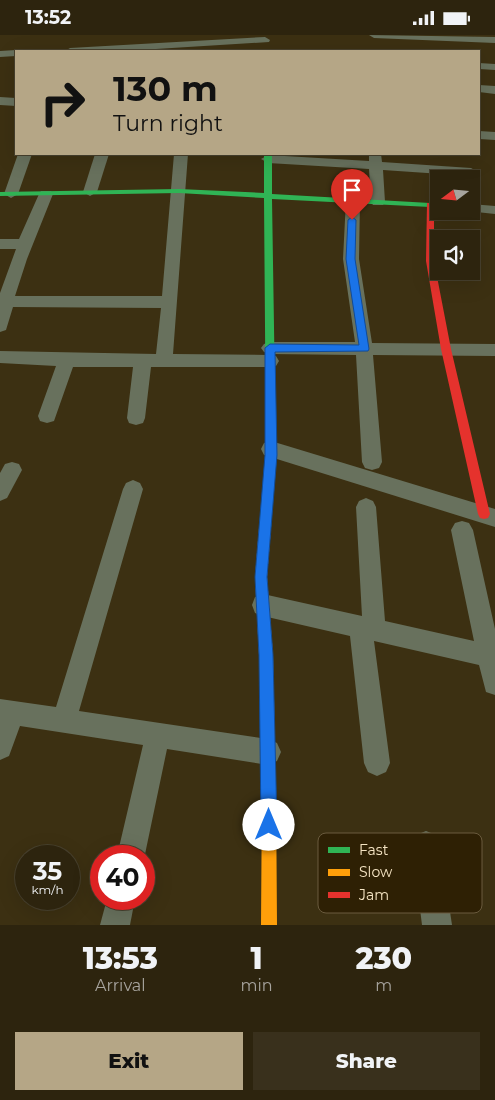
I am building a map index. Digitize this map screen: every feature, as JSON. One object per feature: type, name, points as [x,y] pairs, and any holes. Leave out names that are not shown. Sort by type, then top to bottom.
[{"type":"street","points":[[85,50],[86,35]]},
{"type":"street","points":[[128,35],[128,48]]},
{"type":"street","points":[[374,35],[495,40]]},
{"type":"street","points":[[99,50],[128,48],[171,40],[209,39],[264,42]]},
{"type":"street","points":[[0,54],[15,53]]},
{"type":"street","points":[[480,66],[495,67]]},
{"type":"street","points":[[480,89],[495,90]]},
{"type":"street","points":[[0,101],[15,102]]},
{"type":"street","points":[[480,135],[495,136]]},
{"type":"street","points":[[25,155],[6,194],[179,191],[430,205]]},
{"type":"street","points":[[90,193],[102,155]]},
{"type":"street","points":[[164,359],[181,155]]},
{"type":"street","points":[[269,925],[268,752],[261,577],[271,449],[268,156],[376,160],[455,170]]},
{"type":"street","points":[[376,160],[378,202]]},
{"type":"street","points":[[0,325],[2,301],[46,194]]},
{"type":"street","points":[[353,201],[351,259],[364,349],[372,462]]},
{"type":"street","points":[[480,209],[495,210]]},
{"type":"street","points":[[433,220],[430,261],[446,349],[489,516]]},
{"type":"street","points":[[0,244],[24,244]]},
{"type":"street","points":[[2,301],[170,302]]},
{"type":"street","points":[[0,357],[67,360],[164,359],[364,349],[495,350]]},
{"type":"street","points":[[136,418],[143,359]]},
{"type":"street","points":[[47,416],[67,360]]},
{"type":"street","points":[[271,449],[489,516]]},
{"type":"street","points":[[0,492],[12,470]]},
{"type":"street","points":[[64,720],[133,489]]},
{"type":"street","points":[[366,507],[367,628],[377,763]]},
{"type":"street","points":[[462,530],[492,656],[495,683]]},
{"type":"street","points":[[263,605],[492,656]]},
{"type":"street","points":[[0,747],[6,712],[268,752]]},
{"type":"street","points":[[133,845],[158,734]]},
{"type":"street","points":[[115,925],[118,910]]},
{"type":"traffic: fast","points":[[265,528],[271,455],[268,155]]},
{"type":"traffic: fast","points":[[0,194],[179,191],[430,205]]},
{"type":"traffic: slow","points":[[265,528],[261,577],[266,655],[269,785],[269,925]]},
{"type":"traffic: jam","points":[[430,220],[430,261],[446,349],[484,514]]},
{"type":"route","points":[[269,825],[266,655],[261,577],[271,455],[270,348],[364,349],[351,259],[352,220]]}]
